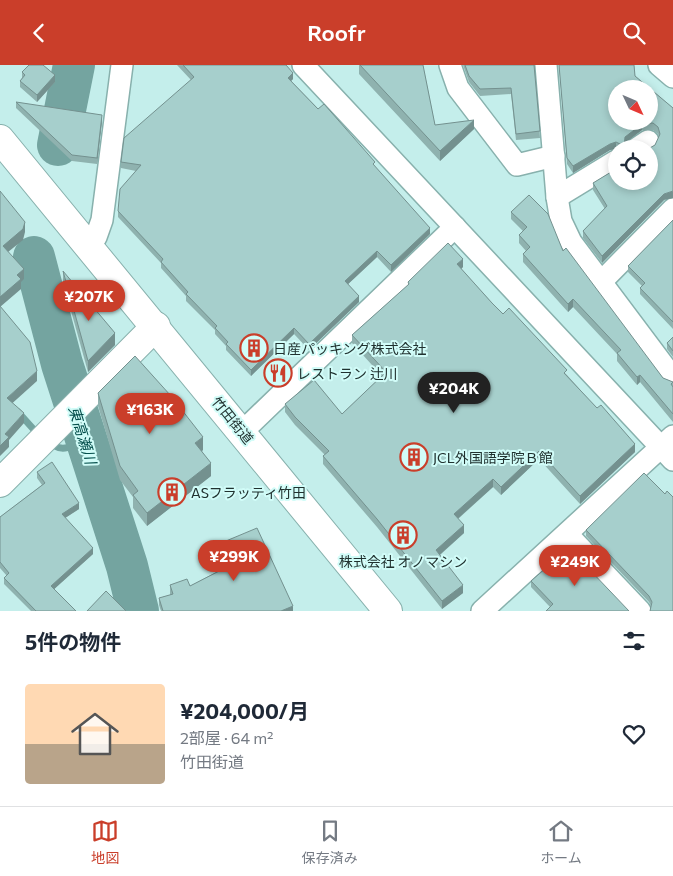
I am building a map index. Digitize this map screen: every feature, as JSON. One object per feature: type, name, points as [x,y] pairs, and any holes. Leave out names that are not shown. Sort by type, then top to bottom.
[{"type":"main road","name":"竹田街道","points":[[0,139],[86,245],[156,326],[388,611]]},
{"type":"main road","points":[[0,483],[156,326]]},
{"type":"street","points":[[86,245],[96,237],[102,220],[122,65]]},
{"type":"street","points":[[303,65],[455,227],[669,448],[579,521],[568,535],[482,611]]},
{"type":"street","points":[[450,65],[458,88],[518,165],[554,156]]},
{"type":"street","points":[[546,65],[557,197],[561,221],[571,242],[673,378]]},
{"type":"street","points":[[659,65],[673,77]]},
{"type":"street","points":[[557,197],[608,166]]},
{"type":"street","points":[[602,282],[673,209]]},
{"type":"street","points":[[242,432],[455,227]]},
{"type":"street","points":[[568,535],[640,611]]},
{"type":"building","points":[[29,65],[43,65],[55,75],[37,95],[20,81],[25,75],[22,72]]},
{"type":"building","points":[[183,65],[286,65],[293,73],[288,78],[318,109],[324,104],[375,162],[373,164],[430,228],[391,265],[377,251],[345,281],[359,296],[309,344],[294,328],[251,370],[226,344],[228,342],[215,328],[217,326],[186,294],[188,292],[161,262],[163,259],[118,211],[120,189],[141,165],[121,162],[124,138],[194,77]]},
{"type":"building","points":[[360,65],[423,65],[435,125],[474,120],[440,151]]},
{"type":"building","points":[[465,65],[534,65],[540,131],[516,134],[511,88],[480,89],[469,76]]},
{"type":"building","points":[[559,65],[634,65],[635,76],[640,80],[608,80],[608,130],[634,130],[625,137],[625,140],[608,140],[608,145],[573,166],[567,158]]},
{"type":"building","points":[[658,95],[673,108],[673,191],[664,194],[602,256],[583,231],[607,206],[593,183],[608,174],[608,190],[658,190],[657,140],[660,134],[658,127]]},
{"type":"building","points":[[16,102],[102,115],[97,158],[72,155]]},
{"type":"building","points":[[0,191],[25,222],[23,229],[3,246],[24,269],[17,275],[21,279],[0,297]]},
{"type":"building","points":[[529,195],[548,214],[563,251],[566,248],[663,378],[673,382],[671,384],[673,387],[673,414],[640,375],[637,377],[617,353],[621,350],[573,299],[568,304],[523,254],[530,247],[519,235],[527,227],[511,212]]},
{"type":"building","points":[[673,220],[673,322],[640,288],[645,283],[628,266]]},
{"type":"building","points":[[448,243],[463,259],[457,264],[492,303],[503,314],[509,308],[567,370],[564,373],[597,408],[601,405],[635,444],[580,496],[539,451],[501,487],[493,479],[454,514],[464,525],[436,550],[463,585],[442,601],[377,519],[323,456],[329,451],[295,417],[285,404],[314,380],[342,414],[386,372],[352,335],[409,284],[408,282]]},
{"type":"building","points":[[63,271],[115,333],[88,361]]},
{"type":"building","points":[[0,306],[30,342],[37,371],[7,398],[24,413],[5,434],[9,437],[0,446]]},
{"type":"building","points":[[673,337],[673,351],[667,343]]},
{"type":"building","points":[[135,356],[171,396],[203,437],[195,443],[211,463],[147,513],[133,495],[138,491],[120,466],[98,393]]},
{"type":"building","points":[[52,462],[79,503],[62,514],[93,548],[51,586],[76,611],[36,611],[4,578],[9,573],[0,562],[0,517],[45,483],[37,472]]},
{"type":"building","points":[[644,473],[665,494],[667,491],[673,497],[673,611],[650,611],[652,602],[649,596],[586,530]]},
{"type":"building","points":[[257,528],[293,606],[281,611],[163,611],[159,598],[173,594],[170,585],[187,579],[190,586],[225,568],[214,546]]},
{"type":"building","points":[[569,548],[629,611],[546,611],[553,604],[531,581]]},
{"type":"building","points":[[106,591],[126,611],[87,611]]},
{"type":"waterway","name":"東高瀬川","points":[[58,145],[74,65]]},
{"type":"waterway","name":"東高瀬川","points":[[34,257],[62,364],[127,566],[138,611]]},
{"type":"waterway","points":[[18,412],[36,432]]},
{"type":"waterway","points":[[55,446],[67,448],[86,440]]},
{"type":"place","name":"日産パッキング株式会社","points":[[254,348]]},
{"type":"place","name":"レストラン 辻川","points":[[278,373]]},
{"type":"place","name":"JCL外国語学院Ｂ館","points":[[414,457]]},
{"type":"place","name":"ASフラッティ竹田","points":[[172,492]]},
{"type":"place","name":"株式会社 オノマシン","points":[[403,535]]}]
